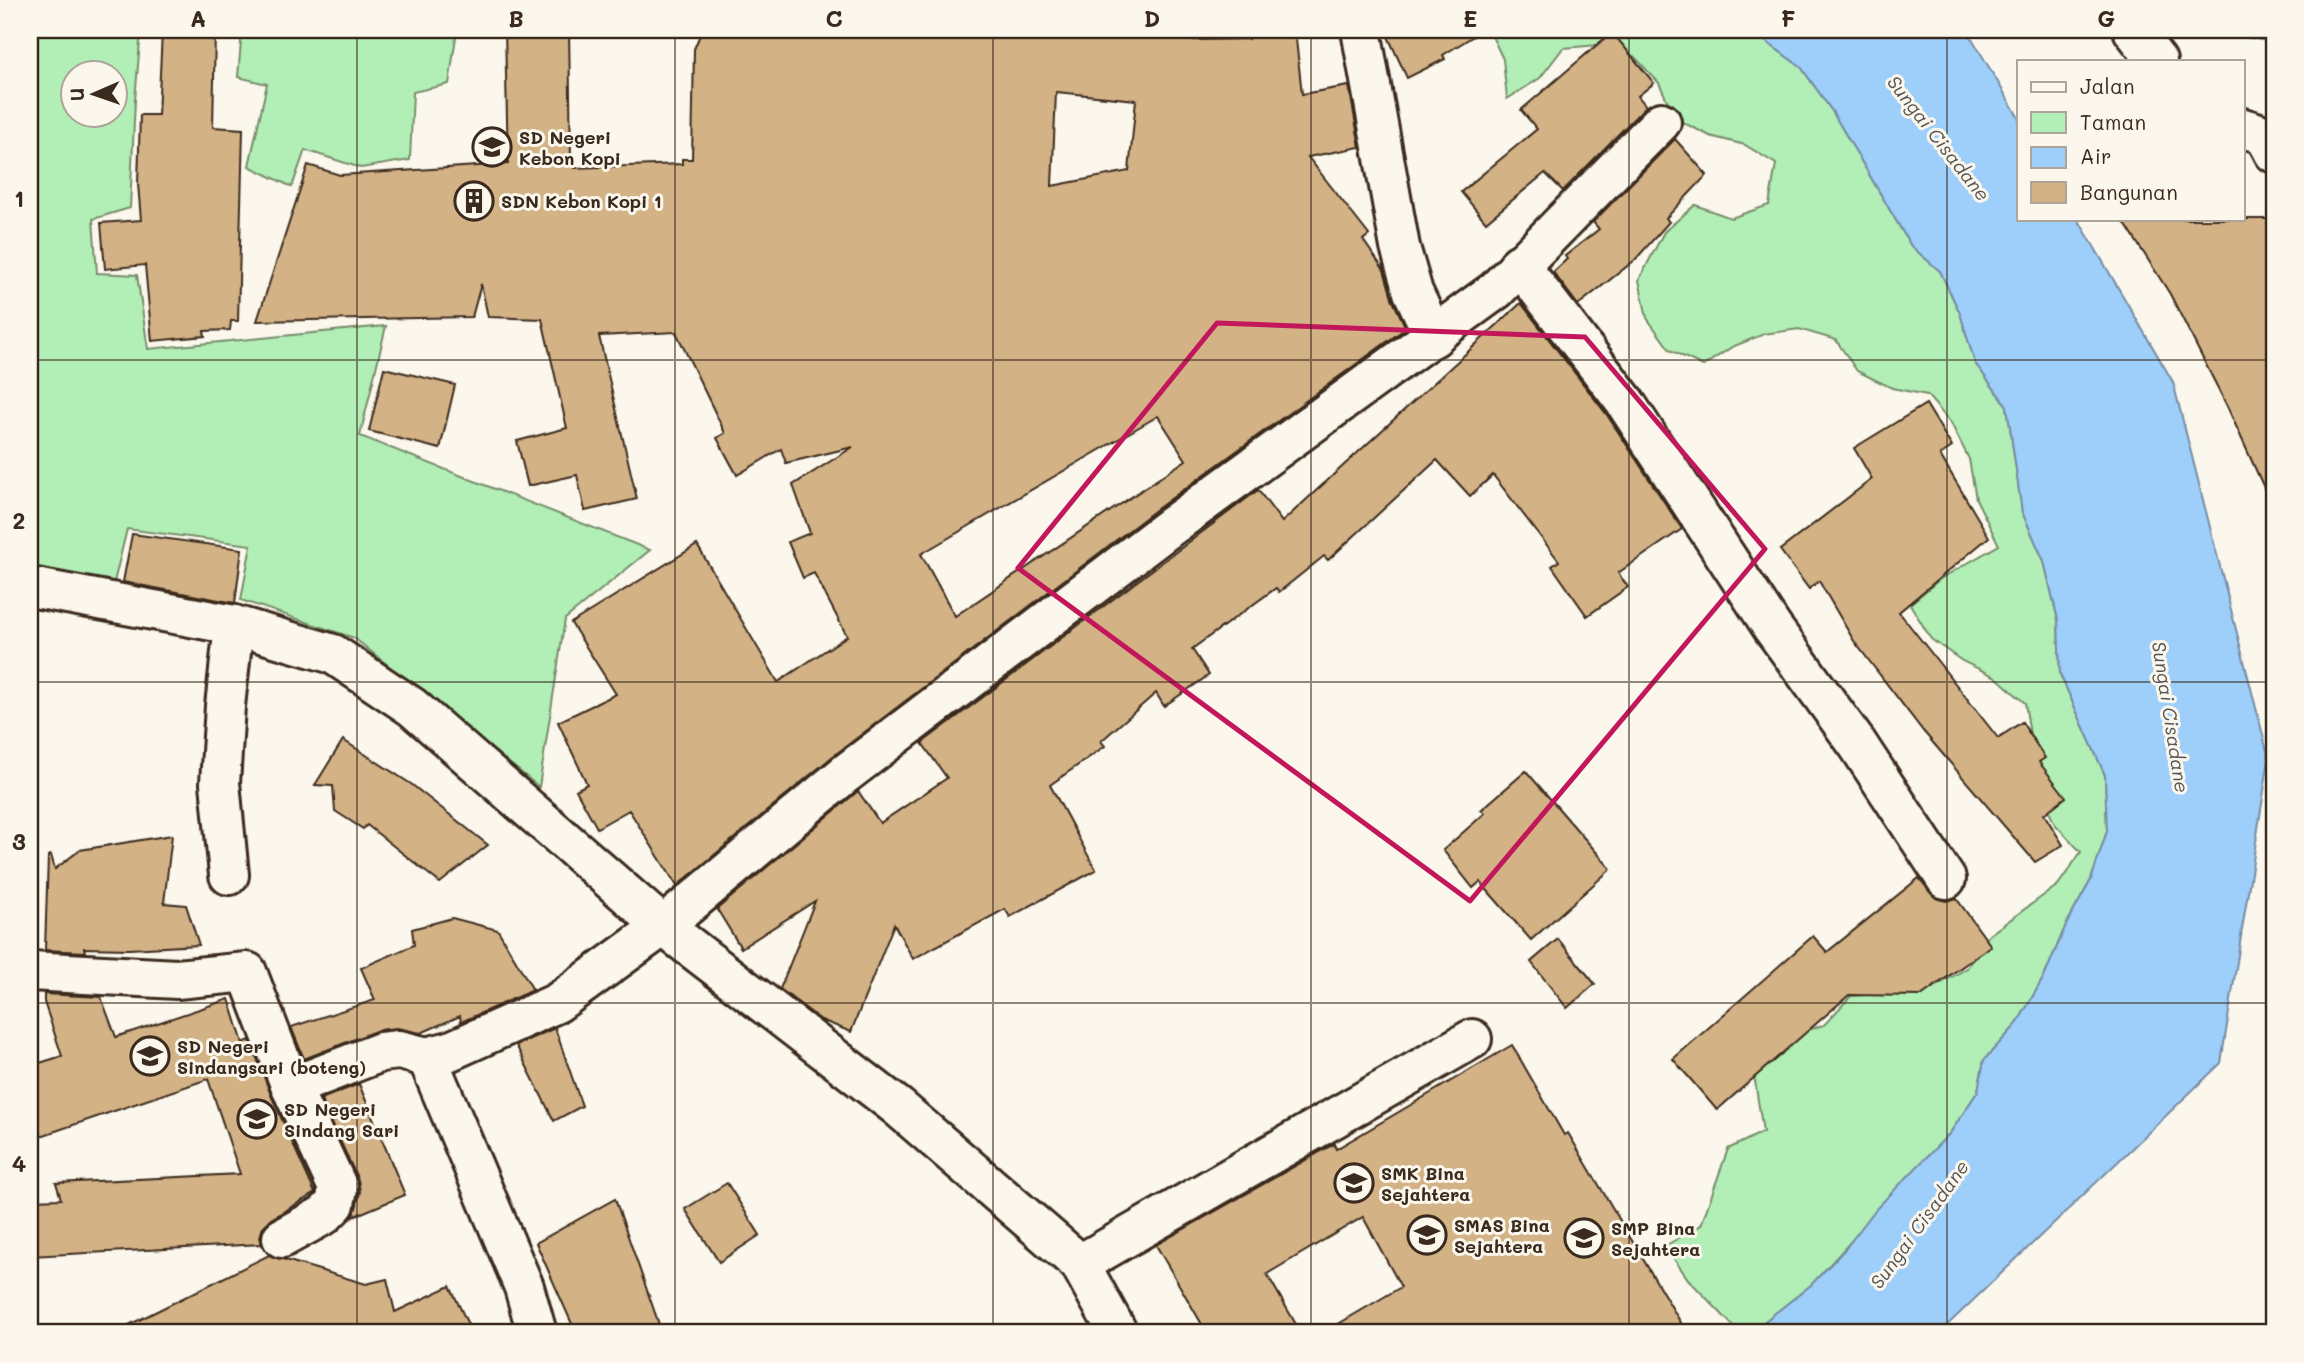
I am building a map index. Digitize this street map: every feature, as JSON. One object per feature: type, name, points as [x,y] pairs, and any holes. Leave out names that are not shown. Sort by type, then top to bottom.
[{"type":"street","points":[[1361,30],[1400,247],[1413,292],[1434,337]]},
{"type":"street","points":[[2133,30],[2156,60]]},
{"type":"street","points":[[291,1087],[381,1052],[400,1050],[427,1057],[450,1051],[557,1003],[663,926],[845,774],[1170,527],[1496,290],[1661,122]]},
{"type":"street","points":[[1519,264],[1625,402],[1772,627],[1858,745],[1946,879]]},
{"type":"street","points":[[30,587],[234,625],[333,654],[382,685],[412,707],[663,926],[898,1107],[1080,1264],[1118,1333]]},
{"type":"street","points":[[229,875],[220,783],[234,625]]},
{"type":"street","points":[[30,971],[177,979],[247,972],[291,1087],[338,1188],[335,1204],[324,1215],[282,1238]]},
{"type":"street","points":[[1080,1264],[1472,1040]]},
{"type":"street","points":[[427,1057],[524,1287],[537,1333]]},
{"type":"highlighted area","points":[[1217,323],[1585,337],[1765,549],[1470,901],[1018,568]]},
{"type":"green space","points":[[30,30],[141,30],[130,208],[93,219],[97,273],[137,275],[148,349],[386,326],[360,436],[650,550],[565,619],[539,787],[354,638],[241,600],[251,545],[127,529],[114,582],[30,568]]},
{"type":"green space","points":[[242,30],[457,30],[449,84],[413,92],[410,160],[361,168],[305,150],[292,187],[249,166],[267,84],[238,77]]},
{"type":"green space","points":[[1489,30],[1750,30],[1801,67],[1832,111],[1911,246],[1940,271],[1960,313],[1975,363],[2007,406],[2022,512],[2044,561],[2058,620],[2060,674],[2105,775],[2107,831],[2091,880],[2066,925],[2045,975],[2017,1024],[1984,1060],[1978,1091],[1950,1133],[1811,1285],[1750,1333],[1740,1333],[1688,1279],[1665,1246],[1701,1225],[1728,1149],[1763,1132],[1751,1056],[1786,1037],[1824,1025],[1851,996],[1931,989],[1967,968],[1989,935],[2058,885],[2081,852],[2054,823],[2038,785],[2025,703],[1996,677],[1962,661],[1931,639],[1910,604],[1940,579],[1999,545],[1976,499],[1969,459],[1951,423],[1927,395],[1892,388],[1857,371],[1836,340],[1799,329],[1764,334],[1732,347],[1703,366],[1670,350],[1647,318],[1639,280],[1664,232],[1695,205],[1731,218],[1769,205],[1776,164],[1745,145],[1710,136],[1676,119],[1659,83],[1634,56],[1599,45],[1563,48],[1540,78],[1507,99],[1503,59]]},
{"type":"green space","points":[[2202,30],[2274,30],[2274,42]]},
{"type":"water","name":"Sungai Cisadane","points":[[1750,30],[1967,30],[2017,115],[2017,220],[2079,220],[2173,382],[2269,759],[2221,1063],[1939,1333],[1750,1333],[1811,1285],[1845,1249],[1876,1209],[1950,1133],[1978,1091],[1984,1060],[2017,1024],[2045,975],[2066,925],[2091,880],[2107,831],[2105,775],[2060,674],[2058,620],[2044,561],[2022,512],[2007,406],[1975,363],[1960,313],[1940,271],[1911,246],[1832,111],[1801,67]]},
{"type":"building","points":[[505,30],[569,30],[571,160],[574,160],[574,168],[682,164],[682,159],[692,159],[694,49],[702,30],[1023,30],[1060,33],[1060,30],[1124,30],[1194,40],[1248,39],[1247,30],[1295,30],[1302,94],[1349,86],[1360,147],[1308,157],[1369,235],[1363,240],[1384,270],[1393,301],[1406,328],[1157,509],[832,757],[677,886],[629,810],[597,828],[576,790],[587,784],[558,722],[616,694],[571,623],[697,545],[778,682],[847,636],[814,573],[803,578],[788,542],[810,533],[793,485],[853,447],[786,463],[781,449],[737,475],[717,438],[725,433],[676,332],[599,336],[637,499],[585,511],[577,475],[528,486],[517,441],[567,428],[542,319],[488,317],[481,284],[472,317],[257,321],[308,165],[340,175],[508,164]],"holes":[[[1056,92],[1136,100],[1129,171],[1052,186]],[[1158,416],[1186,460],[955,616],[921,554]]]},
{"type":"building","points":[[1385,30],[1483,30],[1443,55],[1445,59],[1407,78]]},
{"type":"building","points":[[162,32],[215,33],[213,127],[243,129],[238,321],[231,321],[230,330],[204,331],[205,336],[152,341],[145,265],[105,269],[101,223],[141,220],[138,184],[140,115],[158,115]]},
{"type":"building","points":[[1612,32],[1654,83],[1638,96],[1646,106],[1563,191],[1545,173],[1486,222],[1461,192],[1537,129],[1521,110]]},
{"type":"building","points":[[1675,139],[1707,175],[1666,218],[1669,222],[1635,260],[1578,305],[1553,272],[1567,259],[1565,256],[1599,229],[1593,222]]},
{"type":"building","points":[[2274,219],[2274,510],[2227,406],[2170,294],[2123,220]]},
{"type":"building","points":[[1521,303],[1607,415],[1682,529],[1618,573],[1628,587],[1587,616],[1552,566],[1559,561],[1493,475],[1470,496],[1437,460],[1328,560],[1324,556],[1279,592],[1276,588],[1192,649],[1209,675],[1164,706],[1156,693],[1101,741],[1105,746],[1050,785],[1096,870],[1010,917],[1005,909],[913,959],[894,924],[851,1032],[821,1020],[780,989],[815,901],[741,948],[717,909],[858,791],[880,823],[947,778],[922,743],[1258,490],[1282,522]]},
{"type":"building","points":[[384,368],[455,385],[440,449],[369,431]]},
{"type":"building","points":[[1926,404],[1952,447],[1940,455],[1989,537],[1899,612],[1998,738],[2022,722],[2045,758],[2039,762],[2066,797],[2044,814],[2063,845],[2035,862],[1923,731],[1854,641],[1819,581],[1809,589],[1780,550],[1872,479],[1854,448]]},
{"type":"building","points":[[132,534],[242,549],[235,603],[123,582]]},
{"type":"building","points":[[343,740],[411,784],[488,845],[440,883],[367,825],[363,829],[335,811],[333,786],[315,785]]},
{"type":"building","points":[[1526,771],[1611,869],[1531,940],[1480,882],[1473,888],[1443,850],[1485,813],[1481,810]]},
{"type":"building","points":[[172,835],[164,903],[186,905],[199,945],[129,949],[84,948],[85,952],[45,950],[48,856],[51,855],[55,869],[80,850]]},
{"type":"building","points":[[1919,878],[1936,898],[1947,901],[1956,898],[1991,946],[1921,996],[1849,995],[1717,1110],[1673,1059],[1813,936],[1827,952]]},
{"type":"building","points":[[452,918],[498,930],[533,990],[461,1022],[460,1016],[421,1033],[397,1028],[378,1030],[304,1059],[291,1027],[375,1000],[361,968],[414,945],[412,929]]},
{"type":"building","points":[[1558,939],[1595,984],[1567,1008],[1531,962]]},
{"type":"building","name":"SD Negeri Sindang Sari","points":[[44,994],[101,997],[116,1037],[229,999],[243,1043],[250,1040],[271,1095],[315,1193],[271,1219],[263,1227],[260,1237],[262,1244],[30,1256],[30,1200],[61,1199],[56,1183],[240,1174],[208,1079],[41,1136],[30,1102],[30,1066],[62,1056],[44,1002]]},
{"type":"building","points":[[555,1028],[582,1106],[554,1121],[516,1045]]},
{"type":"building","points":[[1512,1045],[1564,1135],[1568,1133],[1687,1333],[1323,1333],[1401,1287],[1363,1217],[1267,1274],[1301,1333],[1207,1333],[1156,1245],[1334,1144],[1336,1149]]},
{"type":"building","points":[[359,1084],[405,1195],[352,1217],[360,1192],[358,1180],[321,1099]]},
{"type":"building","points":[[727,1183],[760,1235],[719,1262],[685,1209]]},
{"type":"building","points":[[615,1199],[662,1333],[576,1333],[536,1243]]},
{"type":"building","points":[[269,1255],[366,1284],[387,1279],[395,1312],[450,1286],[472,1333],[113,1333]]},
{"type":"place","name":"SD Negeri Kebon Kopi","points":[[492,147]]},
{"type":"place","name":"SDN Kebon Kopi 1","points":[[474,201]]},
{"type":"place","name":"SD Negeri Sindangsari (boteng)","points":[[150,1056]]},
{"type":"place","name":"SD Negeri Sindang Sari","points":[[257,1119]]},
{"type":"place","name":"SMK Bina Sejahtera","points":[[1354,1183]]},
{"type":"place","name":"SMAS Bina Sejahtera","points":[[1427,1235]]},
{"type":"place","name":"SMP Bina Sejahtera","points":[[1584,1238]]}]
